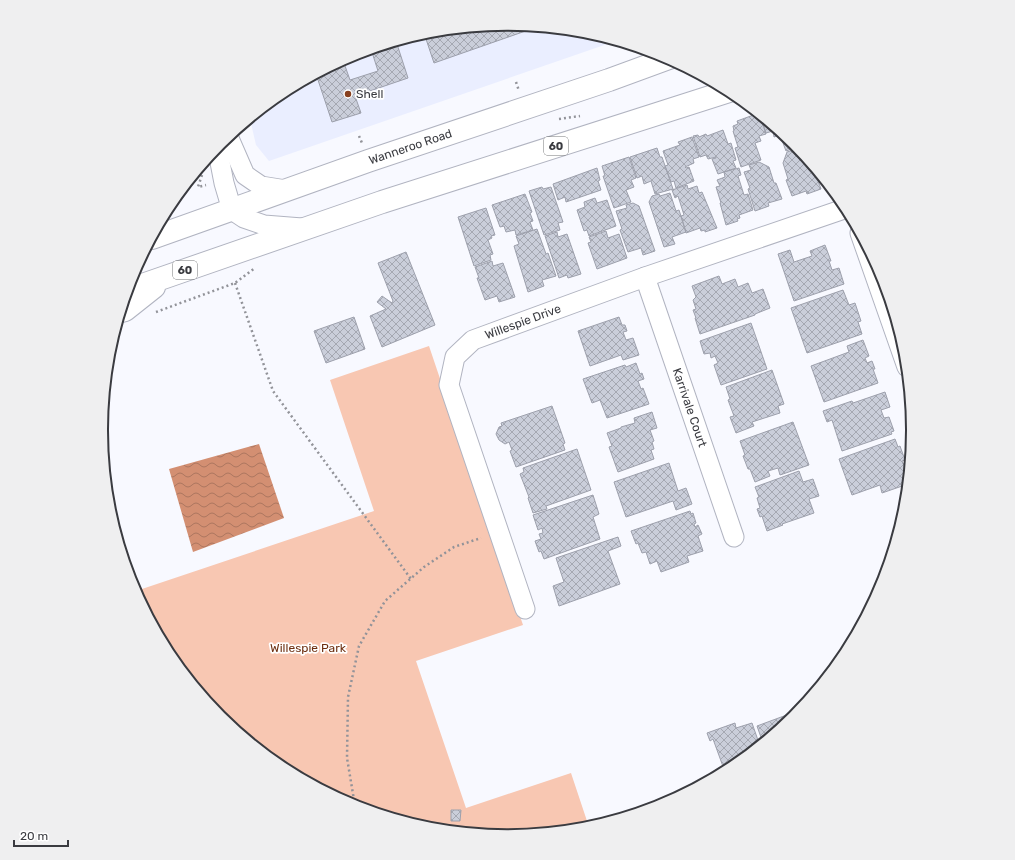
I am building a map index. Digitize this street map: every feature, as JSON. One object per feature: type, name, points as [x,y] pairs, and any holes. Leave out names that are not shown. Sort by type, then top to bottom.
[{"type":"highway","name":"Wanneroo Road","points":[[159,235],[368,161],[609,80],[660,61]]},
{"type":"highway","points":[[609,80],[660,73],[675,68]]},
{"type":"highway","name":"60","points":[[135,287],[382,202],[721,93]]},
{"type":"highway","points":[[129,305],[168,276]]},
{"type":"street","points":[[231,142],[245,175],[253,182],[260,186],[286,190]]},
{"type":"street","points":[[219,155],[224,183],[232,210],[244,218],[264,225],[305,228]]},
{"type":"street","name":"Willespie Drive","points":[[525,609],[449,385],[455,357],[473,340],[645,277],[840,210]]},
{"type":"street","points":[[874,273],[893,327]]},
{"type":"street","name":"Karrivale Court","points":[[645,277],[734,537]]},
{"type":"path","points":[[198,187],[202,174]]},
{"type":"path","points":[[235,283],[273,391],[411,579]]},
{"type":"path","points":[[354,798],[347,758],[348,697],[359,646],[385,601],[424,567],[454,547],[498,532]]},
{"type":"shaded area","points":[[508,31],[560,34],[607,44],[269,161],[256,145],[251,124],[265,113],[308,84],[355,61],[379,52],[455,34]]},
{"type":"green space","name":"Willespie Park","points":[[429,346],[523,625],[416,661],[466,808],[571,773],[587,821],[560,826],[534,828],[508,829],[455,826],[404,815],[355,799],[308,776],[265,747],[244,730],[225,712],[191,673],[162,629],[142,589],[374,511],[330,380]]},
{"type":"water","points":[[259,444],[284,518],[193,552],[169,469]]},
{"type":"building","points":[[524,32],[434,63],[426,40],[455,34]]},
{"type":"building","points":[[398,47],[408,78],[355,96],[361,113],[332,122],[318,79],[345,66],[350,80],[378,71],[373,54]]},
{"type":"building","points":[[753,115],[762,123],[766,134],[759,136],[761,141],[755,143],[761,160],[741,167],[735,148],[738,147],[733,131],[733,126],[738,124],[737,121]]},
{"type":"building","points":[[763,124],[772,131],[766,133]]},
{"type":"building","points":[[723,130],[728,144],[731,143],[736,160],[733,161],[736,168],[718,174],[712,159],[716,157],[708,159],[706,155],[700,157],[693,136],[698,135],[699,137],[706,134],[707,136]]},
{"type":"building","points":[[692,137],[699,157],[693,159],[694,163],[685,167],[689,167],[694,181],[676,188],[674,181],[671,182],[665,166],[668,165],[663,151],[680,145],[678,142]]},
{"type":"building","points":[[782,140],[791,149],[786,151]]},
{"type":"building","points":[[657,148],[660,157],[662,157],[673,189],[655,194],[651,181],[644,184],[642,176],[637,178],[630,157]]},
{"type":"building","points":[[792,150],[817,179],[821,189],[807,194],[806,191],[792,196],[786,180],[788,179],[783,163],[787,152]]},
{"type":"building","points":[[629,157],[636,178],[631,180],[634,187],[626,190],[631,202],[614,208],[603,176],[605,176],[602,166]]},
{"type":"building","points":[[759,162],[769,167],[774,183],[776,183],[782,199],[768,203],[769,206],[755,211],[748,189],[750,188],[744,172],[751,170],[749,165]]},
{"type":"building","points":[[597,168],[600,180],[598,181],[601,190],[566,202],[565,197],[558,200],[553,184]]},
{"type":"building","points":[[739,168],[741,175],[738,176],[744,195],[748,194],[753,210],[739,215],[740,218],[737,219],[738,221],[726,225],[716,187],[720,186],[717,180],[725,177],[724,172]]},
{"type":"building","points":[[687,185],[688,189],[697,186],[699,193],[702,192],[717,228],[705,232],[705,230],[701,231],[700,228],[686,233],[681,216],[684,215],[678,196],[675,198],[672,190]]},
{"type":"building","points":[[542,187],[543,189],[551,187],[563,222],[558,223],[560,230],[544,235],[529,191]]},
{"type":"building","points":[[670,193],[676,211],[679,210],[686,232],[672,237],[675,244],[664,247],[649,202],[652,196],[659,194],[660,196]]},
{"type":"building","points":[[525,194],[532,212],[530,213],[533,221],[530,222],[533,230],[516,235],[515,230],[506,232],[504,226],[500,227],[492,205]]},
{"type":"building","points":[[595,198],[597,203],[607,200],[616,226],[589,236],[587,230],[584,231],[577,210],[585,207],[584,202]]},
{"type":"building","points":[[633,203],[639,206],[655,251],[643,255],[641,248],[628,252],[620,230],[622,229],[616,211],[627,208],[626,205]]},
{"type":"building","points":[[486,208],[495,235],[491,236],[492,238],[488,240],[493,254],[490,255],[491,260],[474,266],[458,217]]},
{"type":"building","points":[[537,229],[546,254],[548,253],[556,276],[542,280],[544,286],[528,292],[514,246],[519,244],[516,236]]},
{"type":"building","points":[[606,231],[608,238],[619,234],[627,258],[597,269],[588,243],[591,242],[589,237]]},
{"type":"building","points":[[557,232],[558,237],[567,234],[581,274],[568,278],[567,275],[559,278],[545,236]]},
{"type":"building","points":[[825,245],[831,261],[829,261],[832,270],[839,268],[844,284],[794,301],[778,254],[790,250],[794,262],[812,256],[810,251]]},
{"type":"building","points":[[406,252],[435,325],[382,347],[370,316],[386,309],[377,302],[382,296],[392,303],[393,301],[378,263]]},
{"type":"building","points":[[492,261],[493,266],[503,263],[515,297],[499,302],[497,296],[485,300],[477,278],[479,278],[475,267]]},
{"type":"building","points":[[719,276],[722,284],[735,279],[738,287],[748,283],[752,293],[763,289],[770,308],[755,315],[700,334],[693,310],[696,309],[693,300],[696,297],[692,286]]},
{"type":"building","points":[[843,290],[849,305],[855,303],[861,321],[858,322],[862,334],[807,353],[791,308]]},
{"type":"building","points":[[354,317],[365,349],[326,363],[314,331]]},
{"type":"building","points":[[619,317],[622,325],[625,325],[627,331],[623,332],[626,340],[633,338],[639,355],[623,360],[621,355],[590,366],[578,331]]},
{"type":"building","points":[[751,323],[767,369],[721,385],[714,365],[718,363],[715,356],[711,358],[710,353],[704,354],[700,341]]},
{"type":"building","points":[[863,340],[869,356],[865,358],[867,363],[872,361],[878,383],[824,402],[811,366],[849,352],[847,346]]},
{"type":"building","points":[[636,363],[640,374],[642,373],[644,379],[638,381],[641,389],[643,388],[649,404],[607,418],[600,400],[592,403],[583,379],[625,365],[626,367]]},
{"type":"building","points":[[772,370],[784,404],[778,406],[780,413],[752,422],[754,426],[736,433],[730,417],[734,416],[728,400],[730,399],[726,387]]},
{"type":"building","points":[[885,392],[890,407],[881,410],[884,418],[889,417],[894,431],[891,432],[892,434],[842,451],[832,420],[827,422],[823,411]]},
{"type":"building","points":[[552,406],[565,443],[563,444],[565,450],[516,467],[510,451],[512,450],[509,442],[505,444],[499,440],[496,434],[499,427],[502,426],[501,423]]},
{"type":"building","points":[[652,412],[657,428],[650,430],[654,441],[652,442],[654,449],[651,450],[654,459],[618,472],[609,447],[612,446],[607,433],[635,423],[634,418]]},
{"type":"building","points":[[793,422],[809,465],[780,475],[778,468],[768,471],[770,476],[755,482],[743,456],[745,455],[740,441]]},
{"type":"building","points":[[895,439],[898,447],[900,446],[905,460],[902,461],[903,464],[905,463],[902,486],[882,493],[880,485],[852,495],[839,459]]},
{"type":"building","points":[[577,449],[591,490],[546,506],[547,509],[533,513],[528,498],[529,497],[520,474],[524,472],[523,468]]},
{"type":"building","points":[[669,463],[678,491],[686,488],[692,504],[676,510],[673,501],[626,517],[614,482]]},
{"type":"building","points":[[799,471],[803,482],[813,479],[819,496],[809,499],[814,513],[767,531],[762,516],[760,517],[757,509],[760,508],[757,498],[759,497],[755,487]]},
{"type":"building","points":[[593,495],[599,514],[593,517],[600,539],[544,559],[541,551],[539,552],[535,541],[541,539],[539,534],[543,533],[542,528],[538,530],[533,515]]},
{"type":"building","points":[[690,511],[691,514],[693,513],[696,523],[694,524],[695,527],[698,525],[702,534],[698,536],[703,551],[687,556],[689,562],[661,572],[657,561],[650,564],[646,552],[642,553],[638,543],[636,544],[631,531]]},
{"type":"building","points":[[618,537],[621,546],[608,551],[620,584],[559,606],[553,586],[564,582],[556,558]]},
{"type":"building","points":[[787,715],[761,738],[757,726]]},
{"type":"building","points":[[735,723],[736,728],[752,723],[758,740],[723,766],[713,739],[710,741],[707,733]]},
{"type":"building","points":[[451,810],[461,810],[460,821],[451,821]]},
{"type":"place","name":"Shell","points":[[348,94]]}]
